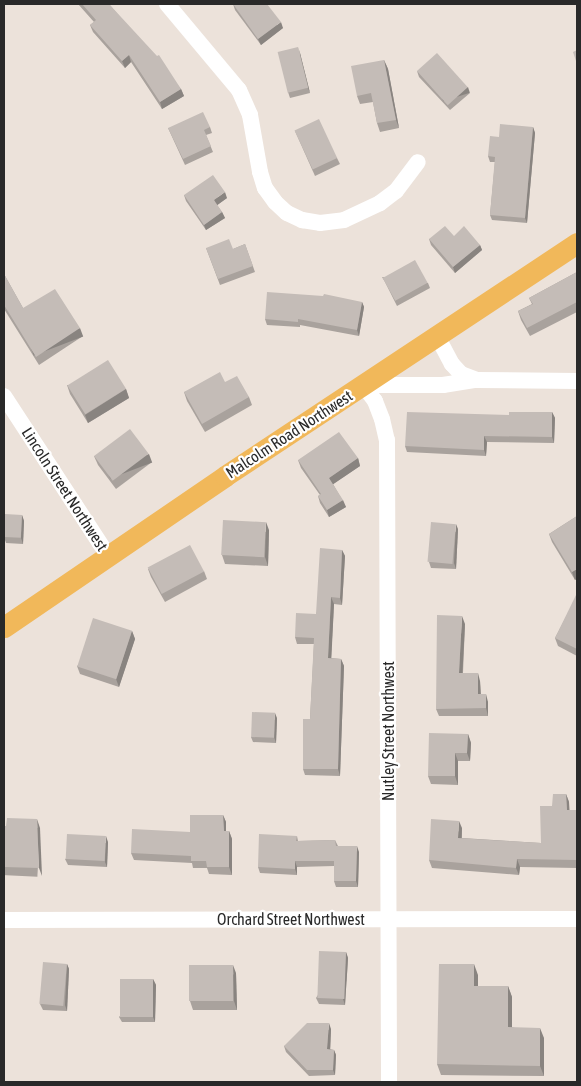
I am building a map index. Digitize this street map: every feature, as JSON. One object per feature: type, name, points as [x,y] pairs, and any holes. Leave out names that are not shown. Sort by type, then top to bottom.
[{"type":"main road","name":"Malcolm Road Northwest","points":[[4,627],[110,557],[225,476],[577,243]]},
{"type":"street","points":[[167,4],[239,90],[250,115],[260,172],[265,188],[275,202],[287,213],[302,220],[320,223],[344,220],[380,203],[396,191],[418,162]]},
{"type":"street","points":[[437,336],[452,364],[461,374],[477,380]]},
{"type":"street","points":[[363,385],[444,384],[477,380],[577,381]]},
{"type":"street","name":"Nutley Street Northwest","points":[[363,385],[374,401],[382,419],[387,440],[389,1082]]},
{"type":"street","name":"Lincoln Street Northwest","points":[[4,396],[110,557]]},
{"type":"street","name":"Orchard Street Northwest","points":[[4,920],[577,919]]},
{"type":"building","points":[[82,4],[109,4],[157,56],[159,55],[181,89],[160,102],[129,55],[122,61],[90,25],[96,20]]},
{"type":"building","points":[[233,4],[267,4],[281,22],[258,39]]},
{"type":"building","points":[[298,47],[308,88],[288,93],[278,52]]},
{"type":"building","points":[[577,50],[577,64],[573,52]]},
{"type":"building","points":[[437,53],[468,87],[448,105],[417,71]]},
{"type":"building","points":[[384,60],[396,120],[377,123],[371,93],[357,96],[351,66]]},
{"type":"building","points":[[203,112],[210,127],[204,130],[211,146],[183,159],[168,128]]},
{"type":"building","points":[[319,119],[337,158],[313,169],[295,130]]},
{"type":"building","points":[[500,124],[533,127],[525,218],[490,215],[495,157],[488,156],[490,136],[499,137]]},
{"type":"building","points":[[213,175],[225,192],[214,200],[222,212],[204,225],[184,195]]},
{"type":"building","points":[[445,226],[454,236],[464,226],[480,245],[453,267],[429,239]]},
{"type":"building","points":[[229,239],[233,249],[245,244],[253,266],[218,279],[206,248]]},
{"type":"building","points":[[415,260],[428,283],[395,301],[383,278]]},
{"type":"building","points":[[577,272],[577,302],[527,328],[518,311],[533,304],[529,298]]},
{"type":"building","points":[[4,274],[23,308],[55,289],[80,328],[36,357],[4,305]]},
{"type":"building","points":[[267,292],[323,296],[324,294],[362,302],[357,330],[298,319],[298,322],[265,319]]},
{"type":"building","points":[[108,360],[126,389],[85,414],[67,385]]},
{"type":"building","points":[[220,372],[225,382],[237,376],[249,397],[202,424],[184,392]]},
{"type":"building","points":[[407,412],[509,415],[509,412],[552,412],[552,437],[484,436],[484,450],[405,446]]},
{"type":"building","points":[[130,429],[149,454],[113,481],[94,456]]},
{"type":"building","points":[[339,432],[358,458],[329,478],[343,500],[327,510],[318,496],[321,494],[298,460]]},
{"type":"building","points":[[5,514],[22,515],[21,538],[4,537]]},
{"type":"building","points":[[577,516],[577,569],[572,572],[549,534]]},
{"type":"building","points":[[223,520],[266,522],[264,557],[221,555]]},
{"type":"building","points":[[431,522],[456,524],[452,564],[428,562]]},
{"type":"building","points":[[190,545],[204,571],[162,594],[148,568]]},
{"type":"building","points":[[320,548],[342,550],[340,598],[331,597],[328,658],[341,659],[338,769],[303,769],[303,719],[310,719],[314,638],[295,637],[296,613],[316,614]]},
{"type":"building","points":[[577,596],[577,649],[555,638]]},
{"type":"building","points":[[437,615],[462,616],[459,673],[478,673],[478,694],[486,694],[486,708],[436,709]]},
{"type":"building","points":[[93,618],[132,631],[116,679],[77,667]]},
{"type":"building","points":[[252,712],[275,713],[274,738],[251,737]]},
{"type":"building","points":[[429,733],[468,734],[467,753],[455,753],[455,776],[428,776]]},
{"type":"building","points":[[553,794],[566,794],[567,810],[577,810],[577,860],[517,859],[516,868],[429,860],[431,819],[459,821],[458,838],[541,843],[540,806],[552,806]]},
{"type":"building","points":[[190,815],[223,815],[224,831],[229,831],[229,867],[207,867],[206,861],[191,861],[191,856],[131,853],[132,829],[190,832]]},
{"type":"building","points":[[7,818],[37,819],[39,868],[4,867],[4,826],[6,826]]},
{"type":"building","points":[[67,834],[106,836],[105,861],[66,859]]},
{"type":"building","points":[[259,834],[297,836],[296,841],[335,840],[336,846],[357,846],[356,881],[334,881],[334,861],[295,861],[295,869],[258,867]]},
{"type":"building","points":[[319,951],[346,952],[344,999],[317,998]]},
{"type":"building","points":[[43,962],[67,964],[63,1006],[39,1004]]},
{"type":"building","points":[[439,964],[474,964],[474,986],[508,986],[508,1027],[540,1028],[540,1066],[437,1064]]},
{"type":"building","points":[[189,965],[233,965],[233,1001],[189,1001]]},
{"type":"building","points":[[120,979],[153,979],[153,1017],[120,1017]]},
{"type":"building","points":[[307,1023],[329,1023],[327,1049],[334,1050],[333,1070],[307,1070],[284,1046]]}]
